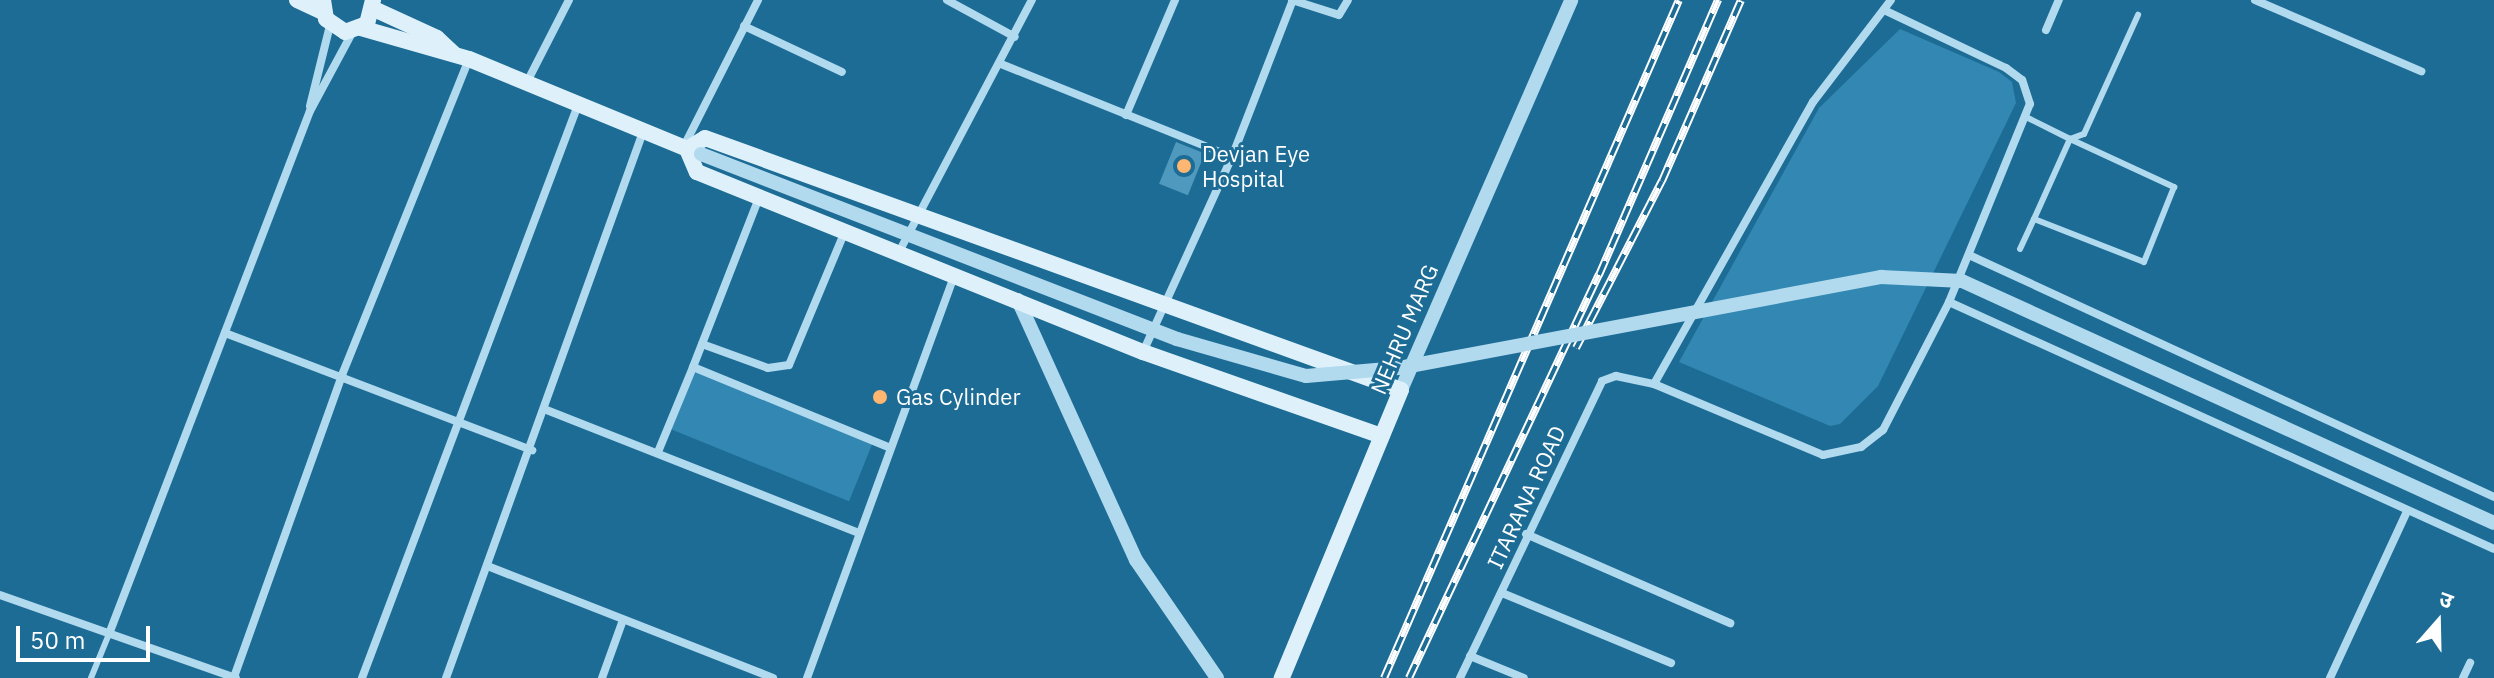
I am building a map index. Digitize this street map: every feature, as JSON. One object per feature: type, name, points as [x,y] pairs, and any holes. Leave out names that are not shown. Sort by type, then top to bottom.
[{"type":"main road","points":[[297,0],[357,30],[429,52],[461,56],[690,150]]},
{"type":"main road","points":[[357,30],[374,4],[437,38],[461,56]]},
{"type":"main road","points":[[690,150],[705,138],[1162,307],[1401,390]]},
{"type":"main road","points":[[690,150],[697,172],[955,273],[1143,352],[1382,436]]},
{"type":"main road","name":"NEHRU MARG","points":[[1282,678],[1401,390]]},
{"type":"street","points":[[527,82],[569,0]]},
{"type":"street","points":[[758,0],[690,150],[1177,339],[1306,376],[1399,368],[1881,277],[1962,281],[2494,523]]},
{"type":"street","points":[[947,0],[1015,37]]},
{"type":"street","points":[[899,252],[1001,64],[1032,0]]},
{"type":"street","points":[[1126,115],[1175,0]]},
{"type":"street","points":[[1143,352],[1232,157],[1292,0],[1339,15],[1348,0]]},
{"type":"street","name":"NEHRU MARG","points":[[1401,390],[1571,0]]},
{"type":"street","points":[[1886,11],[2006,68],[2027,92],[2028,118],[1949,302],[1883,430],[1842,454],[1823,455],[1654,384],[1813,102],[1886,11],[1891,0]]},
{"type":"street","points":[[2046,30],[2059,0]]},
{"type":"street","points":[[2255,0],[2421,71]]},
{"type":"street","points":[[310,111],[325,12]]},
{"type":"street","points":[[744,26],[842,72]]},
{"type":"street","points":[[109,634],[310,111],[357,30]]},
{"type":"street","points":[[0,595],[235,678],[342,375],[461,56]]},
{"type":"street","points":[[1001,64],[1232,157]]},
{"type":"street","points":[[362,678],[578,105]]},
{"type":"street","points":[[446,678],[490,567],[643,132]]},
{"type":"street","points":[[658,452],[759,197]]},
{"type":"street","points":[[702,344],[768,368],[789,365],[845,230]]},
{"type":"street","points":[[1969,255],[2494,497]]},
{"type":"street","points":[[807,678],[856,532],[955,273]]},
{"type":"street","points":[[1018,300],[1136,560],[1217,678]]},
{"type":"street","points":[[1949,302],[2494,549]]},
{"type":"street","points":[[225,333],[342,375],[457,424],[532,450]]},
{"type":"street","points":[[693,367],[888,447]]},
{"type":"street","name":"ITARANA ROAD","points":[[1460,678],[1502,593],[1526,534],[1602,381],[1616,376],[1654,384]]},
{"type":"street","points":[[544,409],[856,532]]},
{"type":"street","points":[[2330,678],[2407,511]]},
{"type":"street","points":[[1526,534],[1730,623]]},
{"type":"street","points":[[490,567],[773,678]]},
{"type":"street","points":[[1502,593],[1671,663]]},
{"type":"street","points":[[602,678],[623,620]]},
{"type":"street","points":[[1470,656],[1524,678]]},
{"type":"street","points":[[2463,678],[2470,663]]},
{"type":"lane","points":[[2020,249],[2070,139],[2088,130],[2138,15]]},
{"type":"lane","points":[[2028,118],[2174,187],[2148,254],[2133,262],[2034,219]]},
{"type":"lane","points":[[91,678],[109,634]]},
{"type":"shaded area","points":[[1900,29],[1999,72],[2012,82],[2016,103],[1878,386],[1840,424],[1830,426],[1679,362],[1819,108]]},
{"type":"shaded area","points":[[695,370],[873,442],[849,501],[671,429]]},
{"type":"building","points":[[1176,142],[1205,154],[1188,195],[1159,184]]},
{"type":"railway","points":[[1384,678],[1679,0]]},
{"type":"railway","points":[[1409,678],[1599,275],[1718,0]]},
{"type":"railway","points":[[1576,348],[1662,181],[1741,0]]},
{"type":"place","name":"Devjan Eye Hospital","points":[[1184,166]]},
{"type":"place","name":"Gas Cylinder","points":[[880,397]]}]
